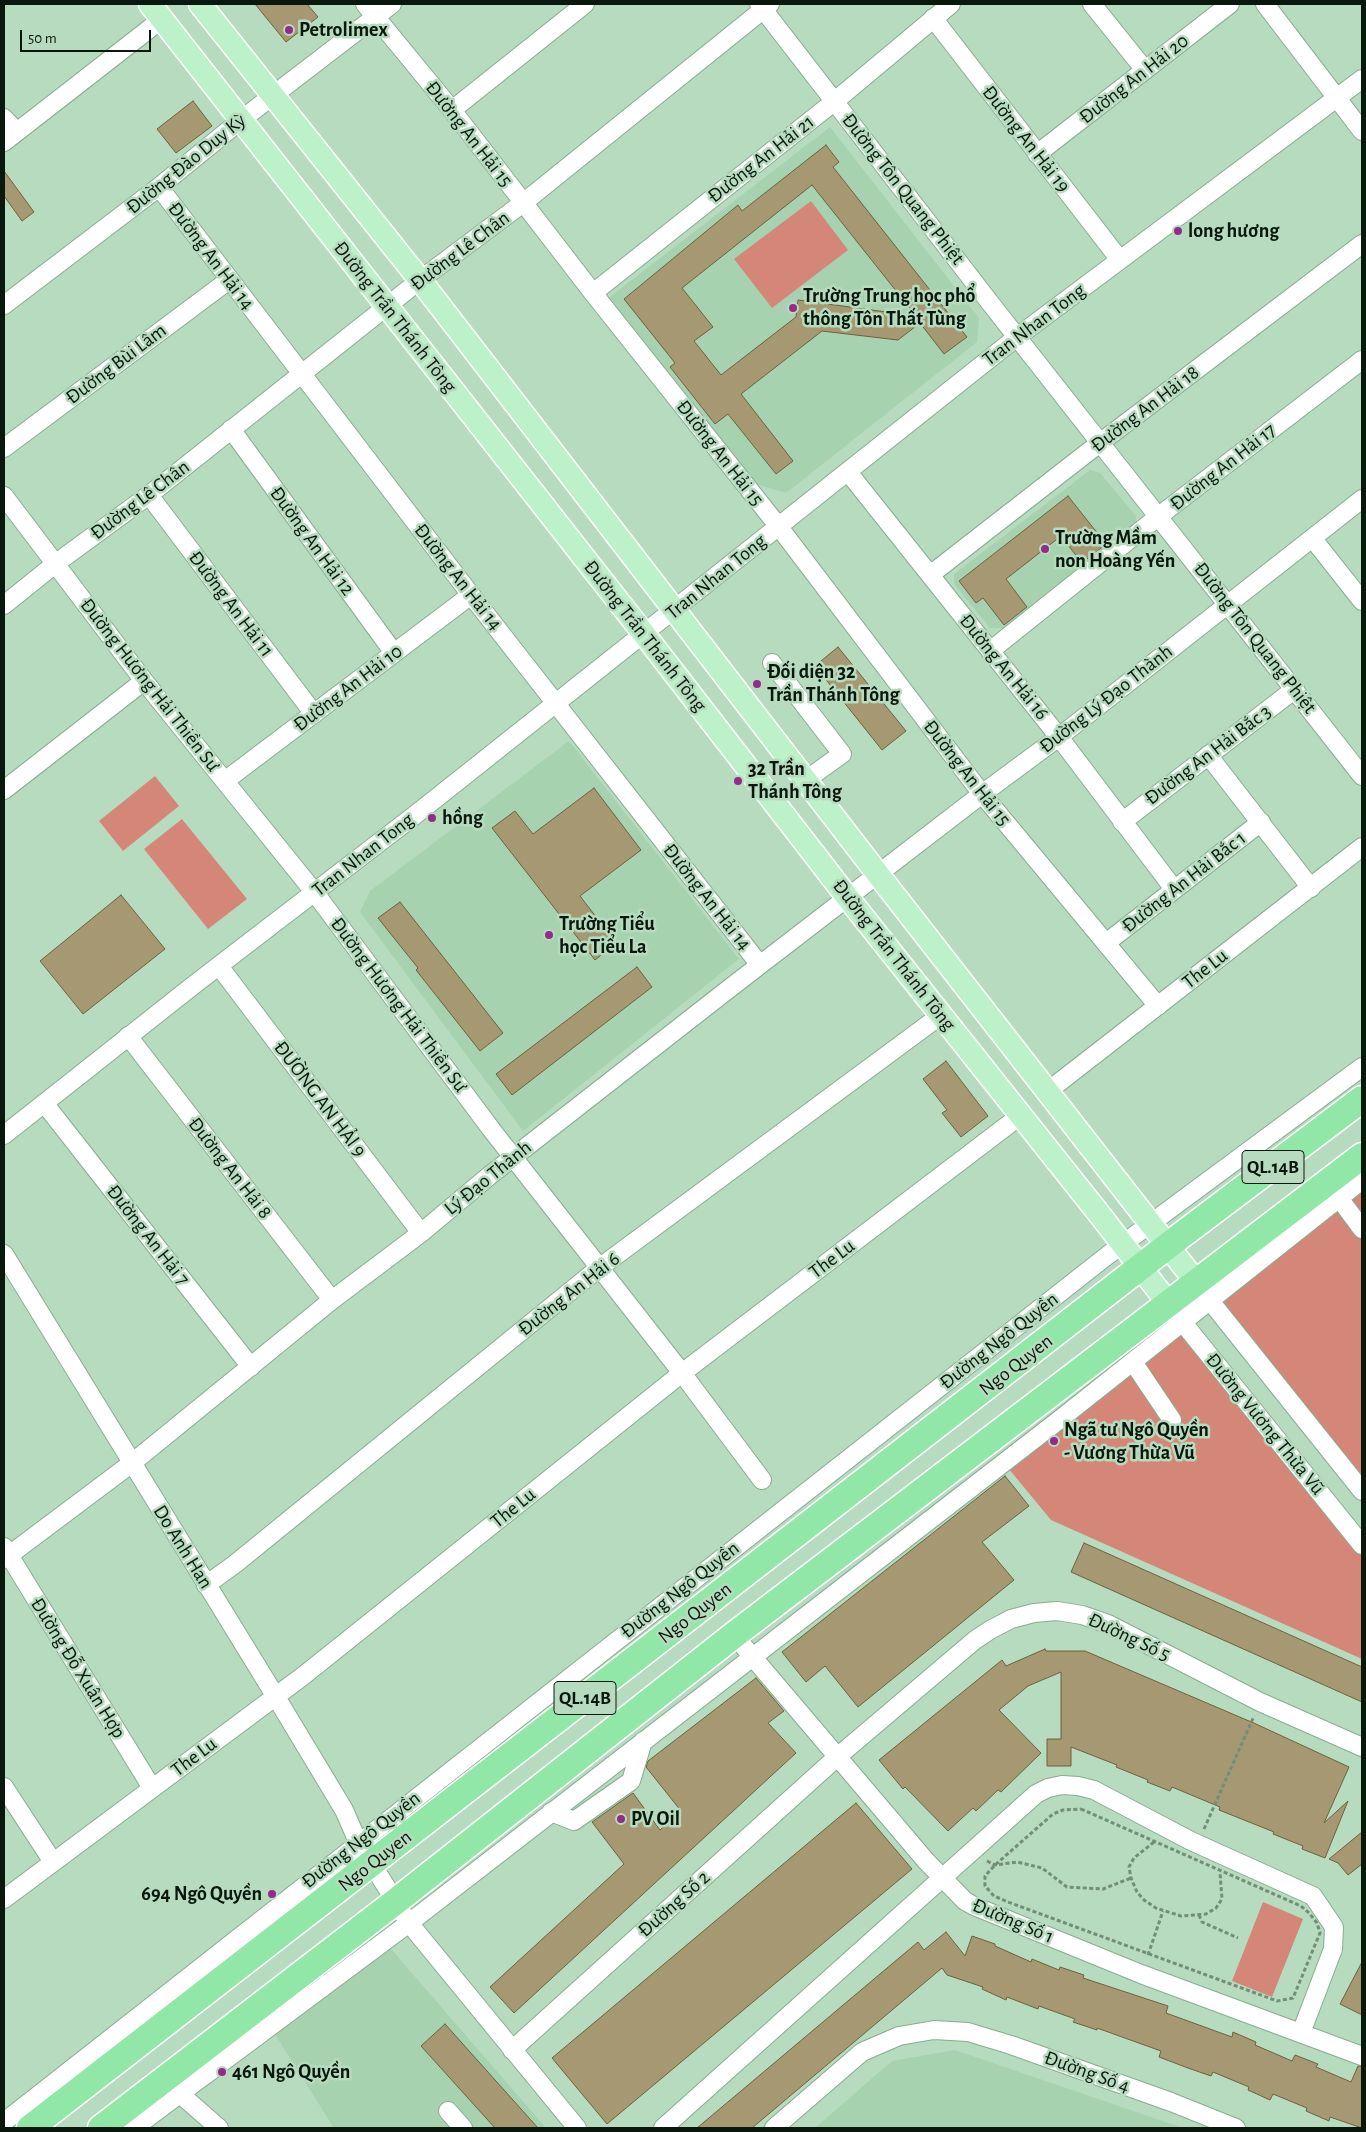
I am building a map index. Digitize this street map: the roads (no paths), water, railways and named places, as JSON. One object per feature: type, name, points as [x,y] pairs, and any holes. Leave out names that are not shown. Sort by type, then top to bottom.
[{"type":"highway","name":"Ngo Quyen","points":[[30,2128],[365,1853],[1362,1099]]},
{"type":"highway","name":"Ngo Quyen","points":[[101,2128],[402,1912],[568,1764],[734,1636],[1176,1313],[1362,1156]]},
{"type":"main road","name":"Đường Trần Thánh Tông","points":[[200,4],[420,280],[1203,1292]]},
{"type":"main road","name":"Đường Trần Thánh Tông","points":[[156,11],[644,634],[848,898],[1176,1313]]},
{"type":"street","name":"Đường Đào Duy Kỳ","points":[[4,305],[159,187],[273,95],[370,10],[392,4]]},
{"type":"street","points":[[452,110],[585,4]]},
{"type":"street","name":"Đường An Hải 21","points":[[593,293],[834,101],[951,4]]},
{"type":"street","points":[[1092,4],[1145,70]]},
{"type":"street","name":"Đường An Hải 20","points":[[1037,154],[1230,4]]},
{"type":"street","points":[[1265,4],[1362,131]]},
{"type":"street","name":"Đường Tôn Quang Phiệt","points":[[764,6],[834,101],[1017,337],[1362,776]]},
{"type":"street","name":"Đường Lê Chân","points":[[4,605],[55,564],[148,495],[420,280],[523,203],[764,6]]},
{"type":"street","name":"Đường An Hải 15","points":[[370,10],[452,110],[593,293],[779,527],[982,794],[1158,1006]]},
{"type":"street","points":[[4,118],[10,137],[156,11]]},
{"type":"street","name":"Đường An Hải 19","points":[[933,18],[1120,260]]},
{"type":"street","name":"Tran Nhan Tong","points":[[4,1135],[128,1036],[557,704],[1017,337],[1362,79]]},
{"type":"street","name":"Đường An Hải 14","points":[[159,187],[471,595],[760,965]]},
{"type":"street","name":"Đường An Hải 18","points":[[930,575],[1101,442],[1362,244]]},
{"type":"street","name":"Đường Bùi Lâm","points":[[4,448],[229,280]]},
{"type":"street","name":"Đường An Hải 17","points":[[990,651],[1159,516],[1362,360]]},
{"type":"street","name":"Đường An Hải 12","points":[[231,429],[394,653]]},
{"type":"street","name":"Đường An Hải 16","points":[[848,472],[1059,737],[1174,890]]},
{"type":"street","name":"Đường An Hải 11","points":[[148,495],[314,714]]},
{"type":"street","name":"Đường Hương Hải Thiền Sư","points":[[4,496],[144,680],[315,893],[513,1157],[682,1373],[762,1480]]},
{"type":"street","name":"Đường Lý Đạo Thành","points":[[848,898],[877,873],[1059,737],[1362,499]]},
{"type":"street","points":[[1313,539],[1362,602]]},
{"type":"street","name":"Đường An Hải 10","points":[[226,780],[471,595]]},
{"type":"street","points":[[772,663],[842,754],[806,780]]},
{"type":"street","points":[[4,790],[144,680]]},
{"type":"street","name":"Đường An Hải Bắc 3","points":[[1122,822],[1295,689]]},
{"type":"street","points":[[1208,755],[1311,888]]},
{"type":"street","name":"Đường An Hải Bắc 1","points":[[1106,943],[1261,822]]},
{"type":"street","name":"The Lu","points":[[1048,1091],[1362,847]]},
{"type":"street","name":"Lý Đạo Thành","points":[[5,1554],[132,1463],[332,1300],[421,1233],[513,1157],[848,898]]},
{"type":"street","name":"ĐƯỜNG AN HẢl 9","points":[[219,966],[421,1233]]},
{"type":"street","name":"Đường An Hải 6","points":[[206,1585],[235,1564],[599,1268],[941,1015]]},
{"type":"street","name":"Đường An Hải 8","points":[[128,1036],[332,1300]]},
{"type":"street","name":"Đường Ngô Quyền","points":[[4,2122],[365,1853],[1123,1244],[1362,1067]]},
{"type":"street","name":"Đường An Hải 7","points":[[44,1103],[251,1367]]},
{"type":"street","name":"The Lu","points":[[4,1899],[276,1696],[682,1373],[1021,1115]]},
{"type":"street","points":[[1203,1292],[1362,1180]]},
{"type":"street","points":[[1339,1198],[1362,1229]]},
{"type":"street","name":"Do Anh Han","points":[[4,1254],[276,1696],[344,1810],[365,1853],[402,1912],[577,2128]]},
{"type":"street","name":"Đường Vương Thừa Vũ","points":[[1203,1292],[1362,1491]]},
{"type":"street","points":[[134,2128],[402,1912],[552,1812],[1133,1362],[1176,1313]]},
{"type":"street","name":"Đường Vương Thừa Vũ","points":[[1176,1313],[1362,1546]]},
{"type":"street","points":[[1133,1362],[1172,1420]]},
{"type":"street","name":"Đường Đỗ Xuân Hợp","points":[[5,1554],[152,1788]]},
{"type":"street","name":"Đường Số 5","points":[[836,1758],[975,1640],[990,1630],[1011,1619],[1034,1613],[1057,1611],[1082,1615],[1108,1624],[1260,1702],[1362,1747]]},
{"type":"street","name":"Đường Số 1","points":[[734,1636],[836,1758],[942,1878],[958,1895],[974,1906],[1141,1974],[1362,2056]]},
{"type":"street","points":[[552,1812],[574,1821],[631,1781],[643,1741]]},
{"type":"street","name":"Đường Số 2","points":[[512,2050],[836,1758]]},
{"type":"street","points":[[568,1764],[600,1803]]},
{"type":"street","points":[[663,2128],[1036,1794],[1048,1788],[1062,1785],[1094,1790],[1197,1843],[1313,1896],[1334,1927],[1333,1949],[1301,2033]]},
{"type":"street","points":[[4,1787],[53,1862]]},
{"type":"street","name":"Đường Số 4","points":[[774,2128],[862,2052],[899,2036],[934,2030],[968,2032],[1011,2045],[1171,2102],[1236,2128]]},
{"type":"street","points":[[178,2093],[218,2128]]},
{"type":"street","points":[[448,2111],[463,2128]]},
{"type":"place","name":"Petrolimex","points":[[289,30]]},
{"type":"place","name":"long hương","points":[[1178,231]]},
{"type":"place","name":"Trường Trung học phổ thông Tôn Thất Tùng","points":[[793,308]]},
{"type":"place","name":"Trường Mầm non Hoàng Yến","points":[[1045,549]]},
{"type":"place","name":"Đối diện 32 Trần Thánh Tông","points":[[757,684]]},
{"type":"place","name":"32 Trần Thánh Tông","points":[[738,781]]},
{"type":"place","name":"hồng","points":[[432,818]]},
{"type":"place","name":"Trường Tiểu học Tiểu La","points":[[549,935]]},
{"type":"place","name":"Ngã tư Ngô Quyền - Vương Thừa Vũ","points":[[1054,1441]]},
{"type":"place","name":"PV Oil","points":[[621,1819]]},
{"type":"place","name":"694 Ngô Quyền","points":[[272,1894]]},
{"type":"place","name":"461 Ngô Quyền","points":[[222,2072]]}]
